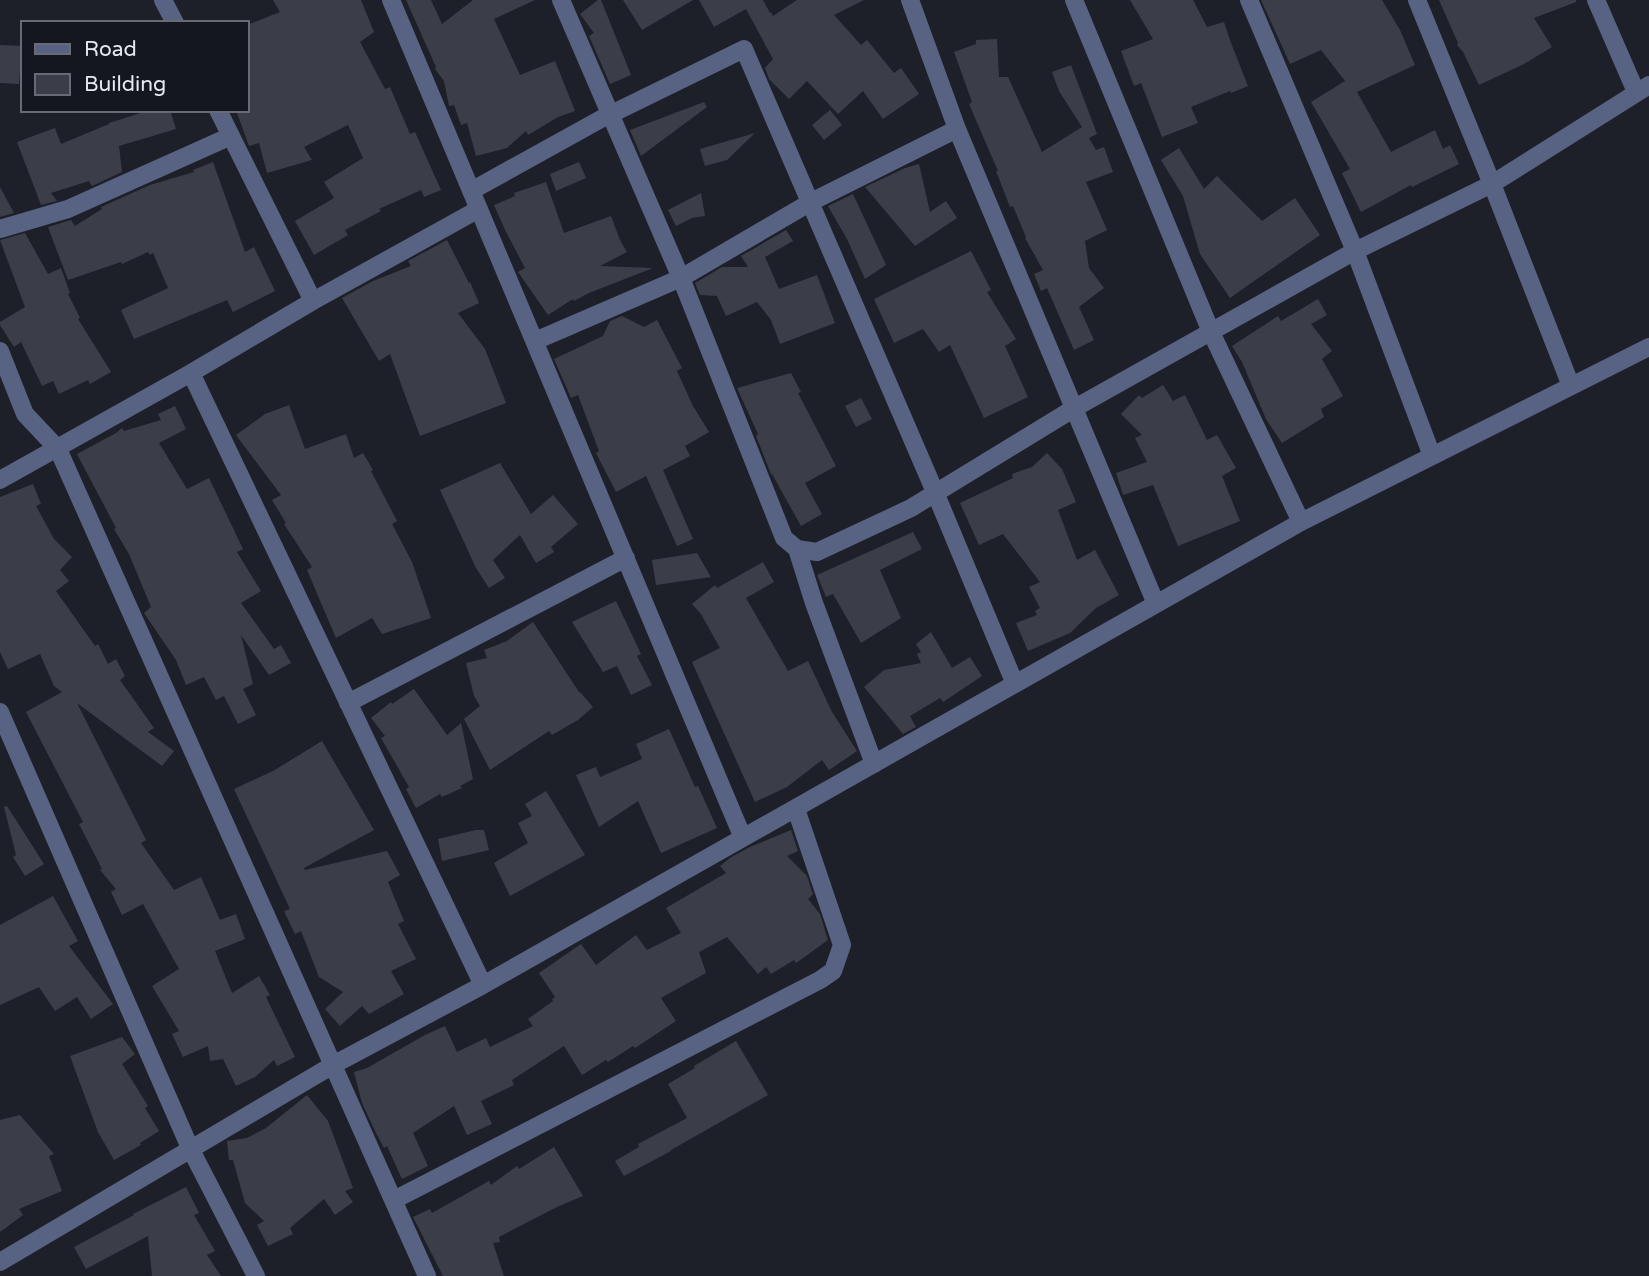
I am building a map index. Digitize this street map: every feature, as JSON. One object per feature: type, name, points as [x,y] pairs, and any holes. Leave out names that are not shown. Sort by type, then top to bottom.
[{"type":"street","points":[[163,0],[174,21]]},
{"type":"street","points":[[391,0],[743,838]]},
{"type":"street","points":[[561,0],[681,278],[784,538],[797,549],[817,552],[911,508],[1073,409],[1355,251],[1492,184],[1643,89],[1596,0]]},
{"type":"street","points":[[910,0],[957,129],[1156,604]]},
{"type":"street","points":[[1074,0],[1210,332],[1301,522]]},
{"type":"street","points":[[1249,0],[1355,251],[1432,456]]},
{"type":"street","points":[[1417,0],[1571,386]]},
{"type":"street","points":[[471,191],[611,115],[744,49],[1015,684]]},
{"type":"street","points":[[219,112],[313,301]]},
{"type":"street","points":[[535,341],[681,278],[811,202],[957,129]]},
{"type":"street","points":[[0,229],[68,209],[231,136]]},
{"type":"street","points":[[0,480],[479,209]]},
{"type":"street","points":[[0,1262],[332,1065],[483,985],[1301,522],[1649,347]]},
{"type":"street","points":[[0,351],[24,414],[58,449],[427,1276]]},
{"type":"street","points":[[191,373],[483,985]]},
{"type":"street","points":[[797,549],[814,603],[874,764]]},
{"type":"street","points":[[348,703],[626,558]]},
{"type":"street","points":[[0,712],[190,1149],[256,1276]]},
{"type":"street","points":[[394,1200],[820,980],[832,971],[842,945],[796,808]]},
{"type":"building","points":[[273,0],[361,0],[374,32],[360,42],[385,89],[390,87],[410,134],[415,132],[441,190],[424,197],[421,190],[379,209],[381,211],[345,230],[348,235],[314,255],[295,221],[334,198],[324,182],[363,158],[348,125],[304,147],[312,160],[267,173],[259,143],[249,146],[237,112],[248,112],[248,25],[280,12]]},
{"type":"building","points":[[406,0],[431,0],[442,24],[473,0],[535,0],[494,19],[520,75],[555,61],[575,111],[558,117],[528,135],[526,131],[507,148],[476,156],[467,123],[461,125],[454,105],[449,106],[444,81],[435,69]]},
{"type":"building","points":[[601,0],[631,75],[610,84],[589,36],[594,33],[580,14]]},
{"type":"building","points":[[623,0],[693,0],[642,30]]},
{"type":"building","points":[[699,0],[763,0],[773,16],[797,0],[864,0],[834,15],[861,45],[867,40],[894,73],[901,68],[919,94],[883,119],[863,91],[838,114],[807,81],[789,99],[769,79],[765,68],[773,59],[746,9],[714,27]]},
{"type":"building","points":[[1130,0],[1193,0],[1207,27],[1224,22],[1248,86],[1191,107],[1198,123],[1162,137],[1141,83],[1134,86],[1121,51],[1153,39]]},
{"type":"building","points":[[1261,0],[1382,0],[1400,30],[1415,65],[1357,92],[1391,152],[1435,130],[1443,149],[1450,145],[1459,164],[1412,187],[1411,185],[1361,212],[1342,173],[1350,169],[1311,102],[1345,81],[1321,50],[1290,64]]},
{"type":"building","points":[[1439,0],[1576,2],[1534,18],[1552,47],[1524,64],[1479,85],[1457,45]]},
{"type":"building","points":[[997,39],[999,77],[1008,77],[1042,152],[1082,127],[1059,91],[1052,72],[1071,65],[1097,134],[1089,138],[1096,150],[1104,147],[1113,172],[1086,182],[1107,230],[1085,241],[1089,268],[1104,288],[1079,307],[1094,340],[1074,350],[1047,288],[1041,291],[1034,274],[1043,270],[1025,238],[1013,206],[1010,207],[998,171],[969,104],[972,102],[954,52],[976,44],[976,40]]},
{"type":"building","points":[[0,45],[21,46],[19,84],[0,83]]},
{"type":"building","points":[[704,102],[707,107],[641,156],[630,130]]},
{"type":"building","points":[[830,110],[842,125],[824,140],[812,125]]},
{"type":"building","points":[[144,112],[171,112],[176,129],[119,146],[122,172],[92,186],[89,181],[51,193],[57,201],[41,205],[17,142],[55,128],[61,144],[109,123]]},
{"type":"building","points":[[755,133],[727,160],[705,166],[700,149]]},
{"type":"building","points":[[1179,148],[1204,189],[1217,176],[1262,221],[1295,198],[1320,235],[1230,298],[1200,254],[1183,196],[1161,160]]},
{"type":"building","points":[[213,162],[245,252],[254,247],[275,291],[233,312],[227,300],[134,339],[121,310],[168,288],[153,253],[150,255],[148,252],[122,264],[121,262],[68,280],[48,227],[71,220],[75,226],[102,209],[101,207],[150,185],[194,172],[193,170]]},
{"type":"building","points":[[579,162],[586,178],[556,191],[550,174]]},
{"type":"building","points":[[919,164],[930,212],[946,201],[957,218],[915,246],[865,187]]},
{"type":"building","points":[[546,182],[564,233],[611,216],[627,252],[600,266],[653,268],[574,301],[573,299],[548,315],[518,272],[525,268],[494,205],[515,196],[514,193]]},
{"type":"building","points":[[0,187],[14,213],[0,217]]},
{"type":"building","points":[[701,193],[705,216],[692,218],[676,226],[668,210]]},
{"type":"building","points":[[853,194],[886,265],[865,279],[828,206]]},
{"type":"building","points":[[786,230],[793,241],[765,257],[779,289],[817,275],[835,323],[780,344],[771,320],[757,302],[726,316],[717,296],[700,295],[695,283],[722,267],[748,267],[741,256]]},
{"type":"building","points":[[25,233],[48,274],[61,268],[70,293],[68,294],[80,318],[78,319],[111,372],[90,384],[88,380],[59,394],[53,381],[42,386],[21,342],[14,347],[0,325],[0,322],[25,307],[0,240]]},
{"type":"building","points":[[447,240],[479,303],[458,313],[485,349],[506,403],[420,436],[390,354],[379,361],[342,298],[373,281],[411,266],[408,261]]},
{"type":"building","points":[[971,251],[991,290],[987,292],[1016,339],[1005,346],[1028,397],[984,418],[950,345],[939,352],[923,329],[894,343],[874,299]]},
{"type":"building","points":[[1318,299],[1327,315],[1311,324],[1332,351],[1322,359],[1343,396],[1321,409],[1324,417],[1282,443],[1266,419],[1242,362],[1232,346],[1278,316],[1281,321]]},
{"type":"building","points":[[622,316],[644,327],[657,320],[682,368],[677,371],[693,406],[709,432],[685,446],[690,456],[663,470],[693,539],[677,546],[646,476],[616,492],[596,453],[599,451],[578,395],[571,398],[554,359],[603,336],[610,321]]},
{"type":"building","points":[[791,373],[801,392],[798,393],[836,466],[805,483],[822,514],[801,526],[771,474],[756,436],[758,434],[737,388]]},
{"type":"building","points":[[1163,385],[1173,401],[1185,395],[1207,440],[1217,435],[1236,468],[1222,476],[1240,521],[1178,546],[1153,485],[1123,495],[1116,473],[1147,462],[1135,438],[1142,435],[1121,414],[1139,395],[1142,398]]},
{"type":"building","points":[[861,398],[872,419],[856,427],[845,406]]},
{"type":"building","points":[[289,405],[305,449],[346,434],[354,458],[363,453],[397,521],[392,524],[412,562],[431,618],[382,634],[372,618],[336,638],[307,570],[312,567],[272,500],[281,495],[236,435],[265,414]]},
{"type":"building","points":[[175,406],[186,429],[159,443],[187,489],[209,478],[243,549],[237,552],[261,591],[241,603],[274,649],[281,645],[291,663],[269,675],[241,635],[253,684],[243,689],[256,715],[238,724],[224,696],[216,700],[204,677],[186,685],[176,660],[144,613],[151,607],[129,554],[77,454],[122,428],[124,431],[161,420],[158,414]]},
{"type":"building","points":[[1047,453],[1062,469],[1076,502],[1058,510],[1077,560],[1095,550],[1119,595],[1096,608],[1070,633],[1028,651],[1016,623],[1037,615],[1035,611],[1040,608],[1029,587],[1040,582],[1003,534],[979,545],[960,503],[1013,478],[1012,474],[1032,467]]},
{"type":"building","points":[[500,463],[531,514],[553,495],[578,524],[551,547],[554,552],[536,563],[520,535],[493,560],[505,578],[489,588],[476,568],[440,490]]},
{"type":"building","points":[[33,484],[41,504],[36,506],[54,539],[72,557],[60,570],[69,581],[56,591],[95,646],[98,644],[108,664],[116,659],[125,676],[120,680],[154,728],[148,732],[174,751],[162,766],[77,703],[146,840],[141,843],[174,890],[201,877],[220,920],[236,914],[245,939],[215,951],[232,993],[259,976],[270,995],[266,997],[295,1057],[277,1066],[274,1060],[255,1077],[236,1086],[223,1059],[210,1061],[208,1046],[183,1057],[172,1034],[179,1031],[152,986],[179,969],[143,904],[122,915],[111,892],[116,889],[100,870],[102,869],[79,824],[83,822],[26,712],[62,692],[54,686],[40,654],[8,669],[0,652],[0,497]]},
{"type":"building","points":[[913,532],[922,549],[880,570],[901,618],[861,643],[833,594],[826,597],[817,575]]},
{"type":"building","points":[[697,553],[711,577],[656,585],[652,560]]},
{"type":"building","points":[[763,562],[774,582],[746,598],[788,671],[808,661],[832,712],[857,751],[829,770],[822,760],[787,787],[755,802],[692,662],[720,648],[701,614],[692,604],[715,585],[717,588]]},
{"type":"building","points":[[616,601],[641,654],[637,656],[652,685],[631,695],[617,666],[603,672],[572,622]]},
{"type":"building","points":[[533,622],[579,692],[593,707],[578,720],[552,735],[549,731],[490,770],[464,719],[480,706],[474,696],[466,663],[487,658],[484,650],[507,641]]},
{"type":"building","points":[[931,632],[952,668],[970,657],[982,676],[943,702],[940,698],[910,716],[916,727],[903,734],[864,687],[884,670],[921,663],[917,654],[921,652],[916,644]]},
{"type":"building","points":[[414,689],[447,735],[461,723],[473,779],[460,786],[462,788],[442,797],[440,794],[416,808],[406,789],[409,787],[381,738],[385,736],[371,718]]},
{"type":"building","points":[[669,729],[717,828],[661,853],[638,801],[599,827],[576,775],[596,767],[600,777],[642,759],[636,744]]},
{"type":"building","points":[[322,741],[374,830],[304,868],[305,870],[387,851],[400,875],[388,882],[404,921],[398,924],[416,959],[391,971],[404,994],[369,1014],[362,1006],[340,1026],[325,1009],[343,992],[319,977],[301,931],[295,934],[284,911],[290,909],[234,789],[273,771]]},
{"type":"building","points":[[546,791],[585,855],[510,896],[494,863],[528,843],[518,823],[532,816],[525,804]]},
{"type":"building","points":[[7,806],[44,864],[25,876],[13,857],[16,855],[4,807]]},
{"type":"building","points":[[484,830],[489,850],[442,861],[438,839]]},
{"type":"building","points":[[791,830],[798,851],[787,856],[807,876],[813,894],[808,899],[820,914],[828,940],[796,963],[794,960],[771,974],[766,967],[758,974],[727,937],[699,952],[706,973],[661,998],[676,1021],[635,1048],[633,1046],[582,1075],[564,1046],[512,1080],[514,1085],[481,1101],[492,1124],[467,1135],[454,1106],[413,1133],[428,1166],[402,1179],[362,1103],[354,1072],[367,1068],[445,1026],[457,1052],[486,1038],[490,1047],[533,1026],[528,1019],[555,997],[539,973],[581,944],[596,965],[636,935],[647,950],[681,933],[666,908],[726,873],[720,866],[730,858]]},
{"type":"building","points":[[53,896],[78,941],[69,946],[113,1004],[91,1019],[77,997],[55,1011],[39,987],[0,1005],[0,925]]},
{"type":"building","points":[[122,1037],[135,1054],[122,1064],[148,1106],[145,1108],[159,1131],[114,1160],[98,1132],[70,1056]]},
{"type":"building","points":[[736,1041],[768,1095],[624,1176],[615,1161],[639,1147],[638,1144],[687,1118],[668,1084]]},
{"type":"building","points":[[307,1095],[328,1121],[353,1188],[345,1191],[353,1202],[335,1215],[324,1199],[290,1228],[293,1234],[268,1246],[257,1225],[264,1221],[245,1203],[233,1160],[229,1160],[227,1141],[247,1138],[266,1128]]},
{"type":"building","points":[[20,1115],[54,1154],[49,1156],[62,1191],[19,1209],[23,1215],[0,1232],[0,1120]]},
{"type":"building","points":[[554,1147],[583,1196],[499,1237],[500,1242],[493,1243],[504,1276],[443,1276],[413,1217],[430,1209],[432,1213],[489,1181],[491,1185],[517,1166],[519,1169]]},
{"type":"building","points":[[186,1187],[199,1213],[194,1215],[215,1251],[207,1255],[221,1276],[152,1276],[148,1236],[86,1269],[74,1247]]}]
